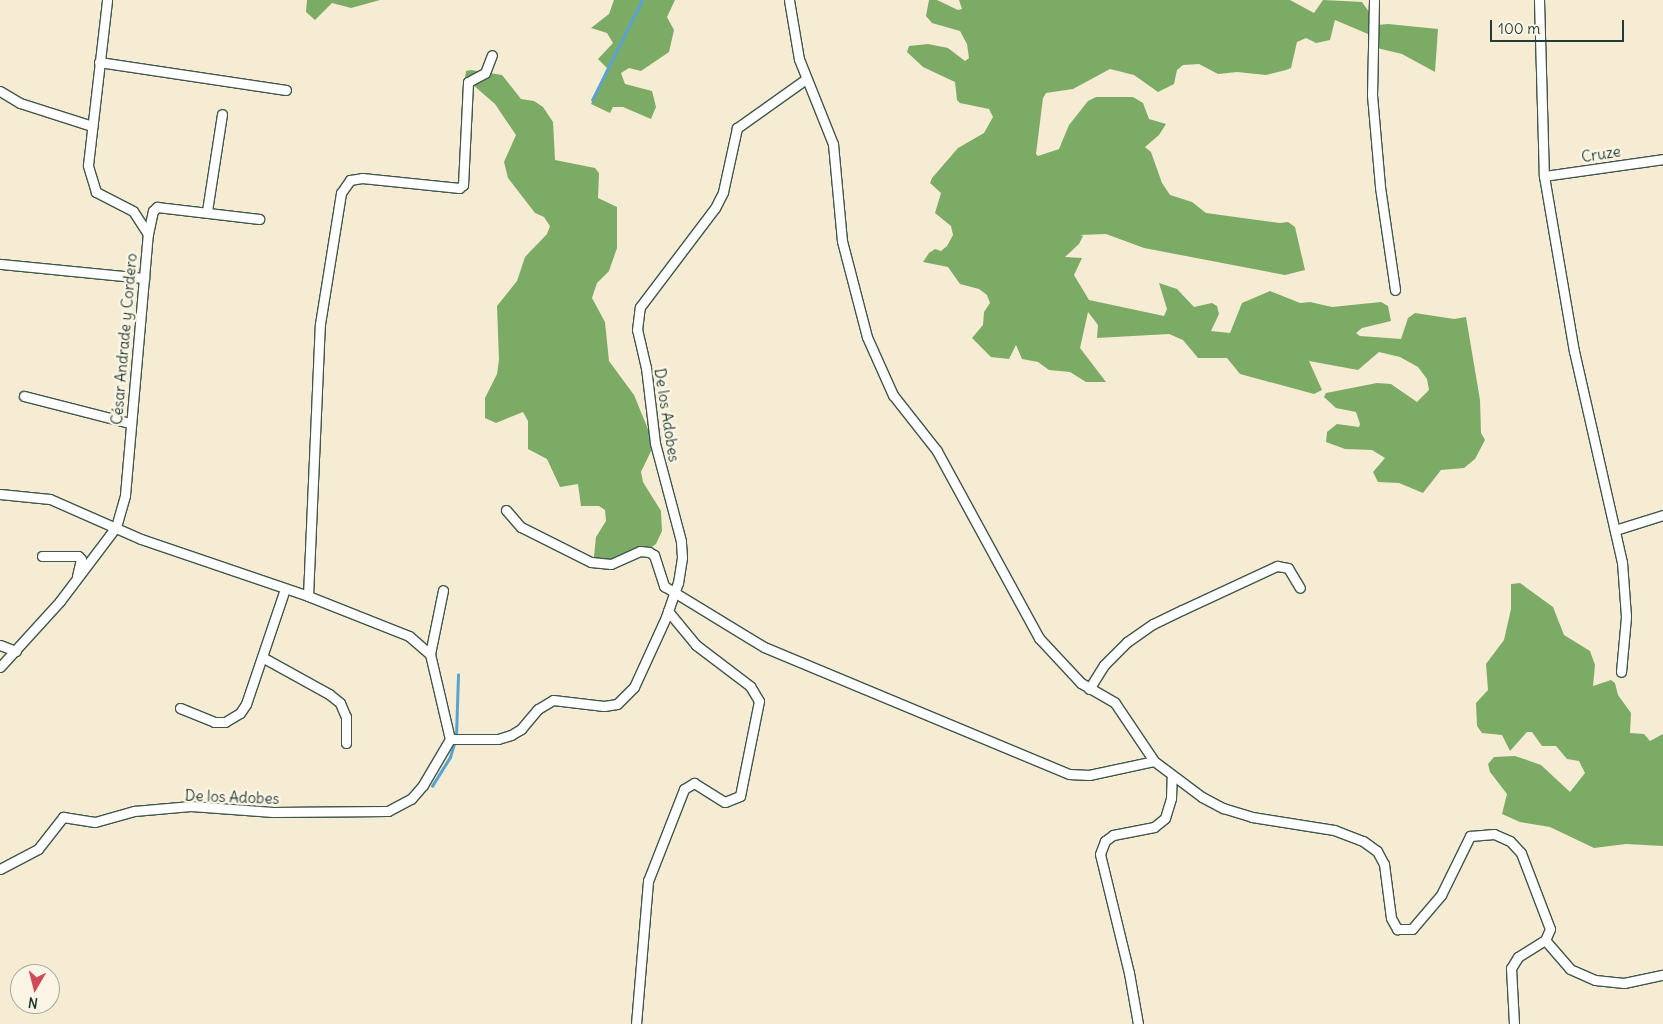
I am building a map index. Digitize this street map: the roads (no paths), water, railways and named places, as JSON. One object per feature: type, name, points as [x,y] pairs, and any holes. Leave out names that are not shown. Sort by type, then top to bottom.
[{"type":"street","name":"César Andrade y Cordero","points":[[0,667],[75,582],[116,528],[125,495],[148,234],[133,211],[102,198],[92,186],[88,165],[107,0]]},
{"type":"street","points":[[789,0],[799,59],[806,79],[825,118],[833,144],[842,240],[867,337],[893,395],[937,451],[1040,638],[1089,689],[1115,703],[1154,761],[1223,808],[1252,817],[1307,824],[1363,841],[1377,851],[1384,864],[1393,926],[1402,931],[1412,929],[1441,895],[1470,836],[1494,834],[1502,837],[1521,854],[1549,922],[1545,940],[1518,957],[1511,968],[1514,1024]]},
{"type":"street","points":[[1374,0],[1372,95],[1380,187],[1395,290]]},
{"type":"street","points":[[1538,0],[1544,176],[1574,351],[1615,530],[1626,617],[1621,672]]},
{"type":"street","points":[[308,596],[320,324],[341,193],[350,180],[362,178],[459,188],[463,186],[468,82],[485,73],[492,55]]},
{"type":"street","points":[[99,62],[286,90]]},
{"type":"street","name":"De los Adobes","points":[[0,869],[38,849],[63,817],[96,822],[134,811],[191,806],[273,812],[388,811],[411,799],[423,785],[452,739],[465,740],[511,735],[520,729],[538,708],[552,700],[604,706],[617,704],[634,686],[668,611],[675,592],[682,557],[681,540],[655,443],[636,320],[647,296],[715,208],[723,192],[737,128],[806,79]]},
{"type":"street","points":[[0,91],[20,103],[92,126]]},
{"type":"street","points":[[207,211],[222,114]]},
{"type":"street","name":"Cruze","points":[[1544,176],[1663,159]]},
{"type":"street","points":[[148,234],[153,211],[157,206],[259,219]]},
{"type":"street","points":[[0,264],[144,278]]},
{"type":"street","points":[[24,396],[130,423]]},
{"type":"street","points":[[0,494],[50,499],[116,528],[308,596],[409,636],[430,654]]},
{"type":"street","points":[[506,510],[520,527],[591,562],[611,564],[640,551],[649,552],[654,555],[664,586],[779,655],[1070,774],[1089,775],[1154,761]]},
{"type":"street","points":[[1615,530],[1663,515]]},
{"type":"street","points":[[42,556],[78,556],[81,559],[75,582]]},
{"type":"street","points":[[1089,689],[1104,665],[1127,642],[1174,614],[1278,566],[1288,568],[1300,588]]},
{"type":"street","points":[[180,708],[214,722],[225,722],[240,713],[262,657],[285,589]]},
{"type":"street","points":[[443,590],[430,654],[452,739]]},
{"type":"street","points":[[636,1024],[648,881],[684,788],[690,784],[698,784],[725,802],[740,796],[759,700],[750,686],[696,645],[668,611]]},
{"type":"street","points":[[0,645],[16,651]]},
{"type":"street","points":[[262,657],[329,694],[340,703],[346,717],[346,743]]},
{"type":"street","points":[[1138,1024],[1129,973],[1100,854],[1105,841],[1113,835],[1154,827],[1165,818],[1171,798],[1172,775]]},
{"type":"street","points":[[1545,940],[1570,969],[1595,980],[1624,983],[1663,975]]},
{"type":"waterway","points":[[592,100],[642,0]]},
{"type":"waterway","points":[[456,736],[458,675]]},
{"type":"waterway","points":[[432,786],[450,757],[455,741]]}]
